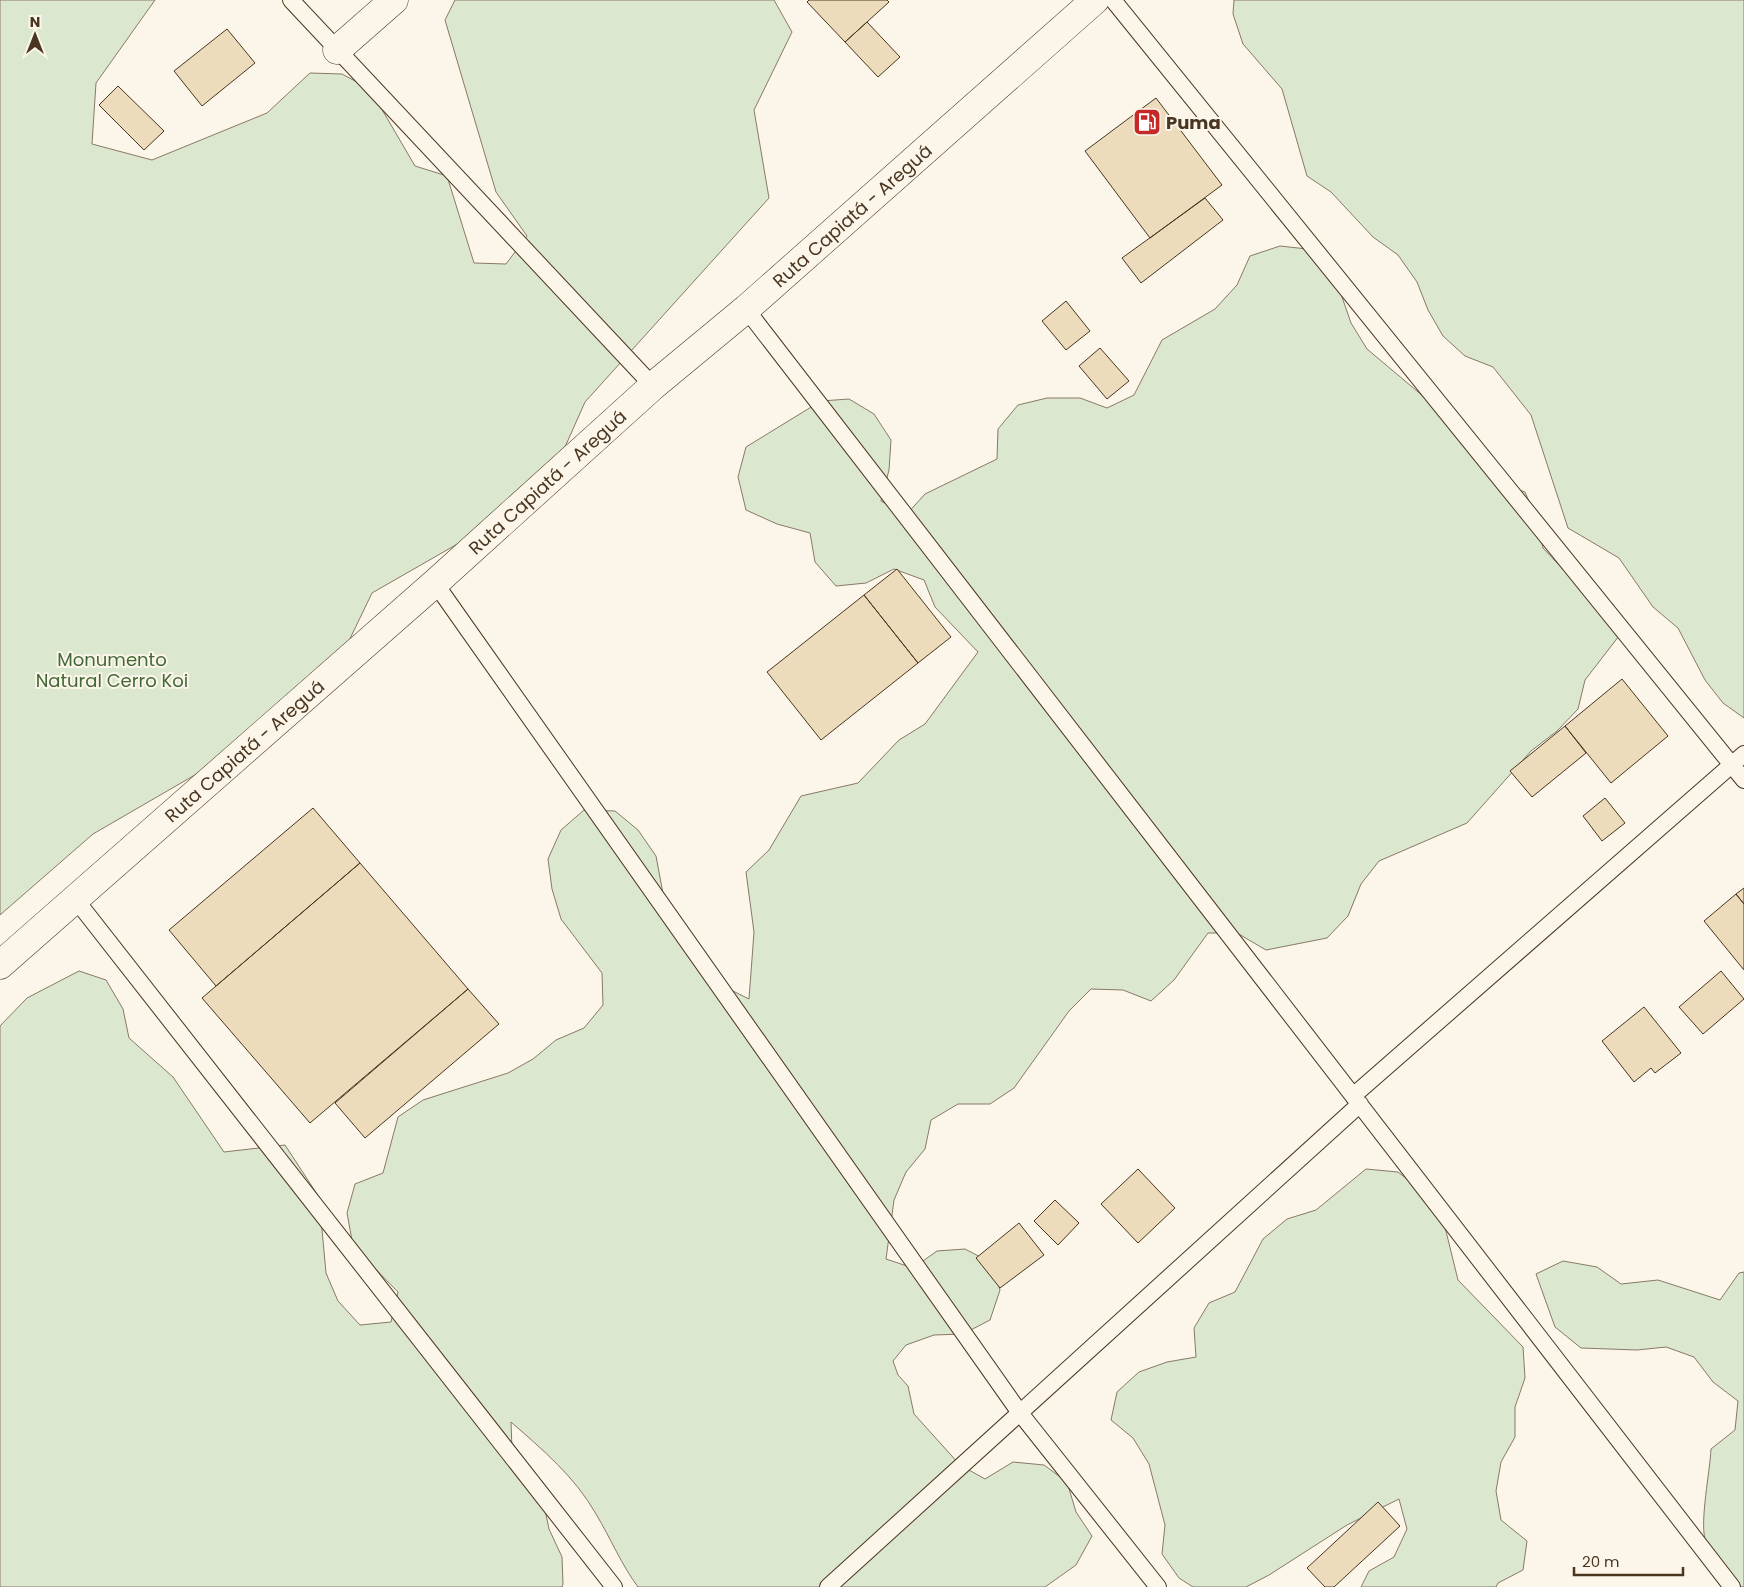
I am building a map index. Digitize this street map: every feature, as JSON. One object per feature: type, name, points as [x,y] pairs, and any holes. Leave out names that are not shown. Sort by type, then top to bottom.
[{"type":"main road","points":[[337,50],[394,0]]},
{"type":"main road","name":"Ruta Capiatá - Areguá","points":[[0,965],[435,583],[653,386],[746,309],[1095,0]]},
{"type":"lane","points":[[291,0],[653,386]]},
{"type":"lane","points":[[1113,0],[1738,760],[1744,780]]},
{"type":"lane","points":[[746,309],[1732,1587]]},
{"type":"lane","points":[[435,583],[1020,1413],[1158,1587]]},
{"type":"lane","points":[[828,1587],[1020,1413],[1357,1100],[1738,760]]},
{"type":"lane","points":[[76,900],[614,1587]]},
{"type":"green space","name":"Monumento Natural Cerro Koi","points":[[0,0],[155,0],[96,83],[92,144],[152,160],[267,113],[310,73],[342,74],[370,89],[415,166],[447,176],[474,263],[506,264],[527,236],[496,192],[445,20],[455,0],[774,0],[792,32],[754,110],[769,198],[585,402],[561,456],[480,531],[372,593],[319,703],[93,834],[0,915]]},
{"type":"green space","points":[[1234,0],[1744,0],[1744,718],[1723,703],[1705,680],[1678,628],[1653,607],[1619,558],[1568,528],[1531,415],[1493,367],[1465,356],[1443,336],[1428,310],[1417,282],[1398,255],[1373,237],[1331,192],[1307,176],[1282,89],[1243,44],[1233,14]]},
{"type":"green space","points":[[1280,246],[1307,249],[1331,265],[1351,323],[1367,349],[1436,407],[1497,482],[1525,492],[1537,520],[1543,548],[1622,632],[1585,680],[1578,709],[1557,731],[1531,751],[1467,823],[1379,861],[1361,884],[1348,916],[1327,938],[1266,950],[1237,933],[1208,933],[1174,980],[1151,1001],[1123,990],[1091,989],[1069,1011],[1014,1088],[990,1104],[958,1104],[931,1120],[925,1149],[906,1172],[894,1200],[886,1259],[913,1268],[937,1251],[965,1249],[990,1262],[1000,1290],[990,1320],[963,1334],[934,1335],[906,1345],[893,1361],[898,1375],[908,1386],[914,1414],[960,1465],[985,1479],[1013,1462],[1044,1465],[1067,1482],[1076,1512],[1092,1536],[1076,1565],[1045,1587],[638,1587],[596,1514],[578,1488],[558,1465],[511,1422],[512,1450],[543,1500],[549,1529],[562,1557],[562,1587],[0,1587],[0,1026],[27,998],[79,971],[106,980],[123,1009],[129,1038],[173,1077],[224,1152],[285,1145],[319,1197],[326,1273],[338,1301],[360,1325],[391,1322],[398,1292],[353,1246],[347,1213],[355,1184],[383,1173],[398,1117],[423,1100],[508,1073],[533,1059],[556,1040],[584,1028],[603,1005],[602,973],[561,919],[552,889],[548,859],[561,830],[584,810],[615,811],[638,830],[656,856],[667,915],[723,986],[749,999],[754,932],[746,872],[769,850],[801,796],[858,783],[899,740],[925,724],[978,652],[935,607],[924,580],[894,569],[866,583],[836,586],[815,562],[810,533],[777,524],[746,510],[738,477],[746,447],[821,401],[849,399],[874,414],[891,440],[889,470],[881,501],[906,515],[925,494],[997,459],[998,429],[1018,405],[1047,398],[1080,398],[1107,408],[1134,395],[1162,340],[1215,309],[1237,285],[1250,256]]},
{"type":"green space","points":[[1366,1169],[1398,1172],[1423,1191],[1443,1219],[1458,1280],[1523,1347],[1525,1378],[1515,1407],[1515,1437],[1501,1462],[1496,1491],[1501,1520],[1527,1541],[1523,1570],[1498,1583],[1496,1587],[1361,1587],[1369,1571],[1394,1557],[1407,1529],[1399,1499],[1347,1525],[1269,1575],[1246,1587],[1193,1587],[1179,1578],[1162,1554],[1165,1525],[1149,1464],[1133,1438],[1111,1420],[1117,1392],[1139,1372],[1167,1362],[1196,1357],[1194,1328],[1209,1303],[1235,1292],[1263,1239],[1287,1219],[1316,1210]]},
{"type":"green space","points":[[1563,1261],[1597,1267],[1621,1284],[1658,1280],[1720,1300],[1739,1273],[1744,1272],[1744,1587],[1740,1587],[1711,1549],[1705,1539],[1704,1531],[1704,1508],[1711,1449],[1735,1430],[1738,1401],[1713,1382],[1694,1357],[1666,1347],[1637,1350],[1581,1348],[1555,1327],[1536,1274]]},
{"type":"building","points":[[809,0],[887,0],[889,2],[845,42],[807,2]]},
{"type":"building","points":[[867,22],[900,57],[878,77],[845,42]]},
{"type":"building","points":[[227,29],[255,63],[202,106],[174,71]]},
{"type":"building","points":[[118,86],[164,131],[144,150],[99,105]]},
{"type":"building","points":[[1156,98],[1222,185],[1150,238],[1085,151]]},
{"type":"building","points":[[1205,198],[1223,220],[1141,283],[1122,258]]},
{"type":"building","points":[[1066,301],[1090,331],[1066,350],[1042,321]]},
{"type":"building","points":[[1100,348],[1129,381],[1107,399],[1079,366]]},
{"type":"building","points":[[897,569],[951,637],[918,663],[864,595]]},
{"type":"building","points":[[864,595],[918,663],[821,740],[767,672]]},
{"type":"building","points":[[1622,679],[1668,736],[1611,783],[1565,726]]},
{"type":"building","points":[[1565,726],[1586,753],[1532,797],[1510,771]]},
{"type":"building","points":[[1605,798],[1625,823],[1602,841],[1583,816]]},
{"type":"building","points":[[313,808],[360,863],[216,986],[169,930]]},
{"type":"building","points":[[360,863],[468,989],[310,1123],[202,998]]},
{"type":"building","points":[[1744,888],[1744,904],[1736,894]]},
{"type":"building","points":[[1736,894],[1744,904],[1744,970],[1704,921]]},
{"type":"building","points":[[1721,971],[1744,999],[1703,1034],[1679,1007]]},
{"type":"building","points":[[468,989],[499,1024],[365,1138],[335,1103]]},
{"type":"building","points":[[1644,1007],[1681,1053],[1655,1073],[1651,1068],[1634,1082],[1602,1041]]},
{"type":"building","points":[[1138,1169],[1175,1208],[1138,1243],[1101,1204]]},
{"type":"building","points":[[1055,1200],[1079,1223],[1058,1245],[1034,1221]]},
{"type":"building","points":[[1019,1223],[1044,1255],[1000,1288],[976,1258]]},
{"type":"building","points":[[1378,1502],[1400,1526],[1334,1587],[1325,1587],[1307,1568]]},
{"type":"place","name":"Puma","points":[[1147,122]]}]
